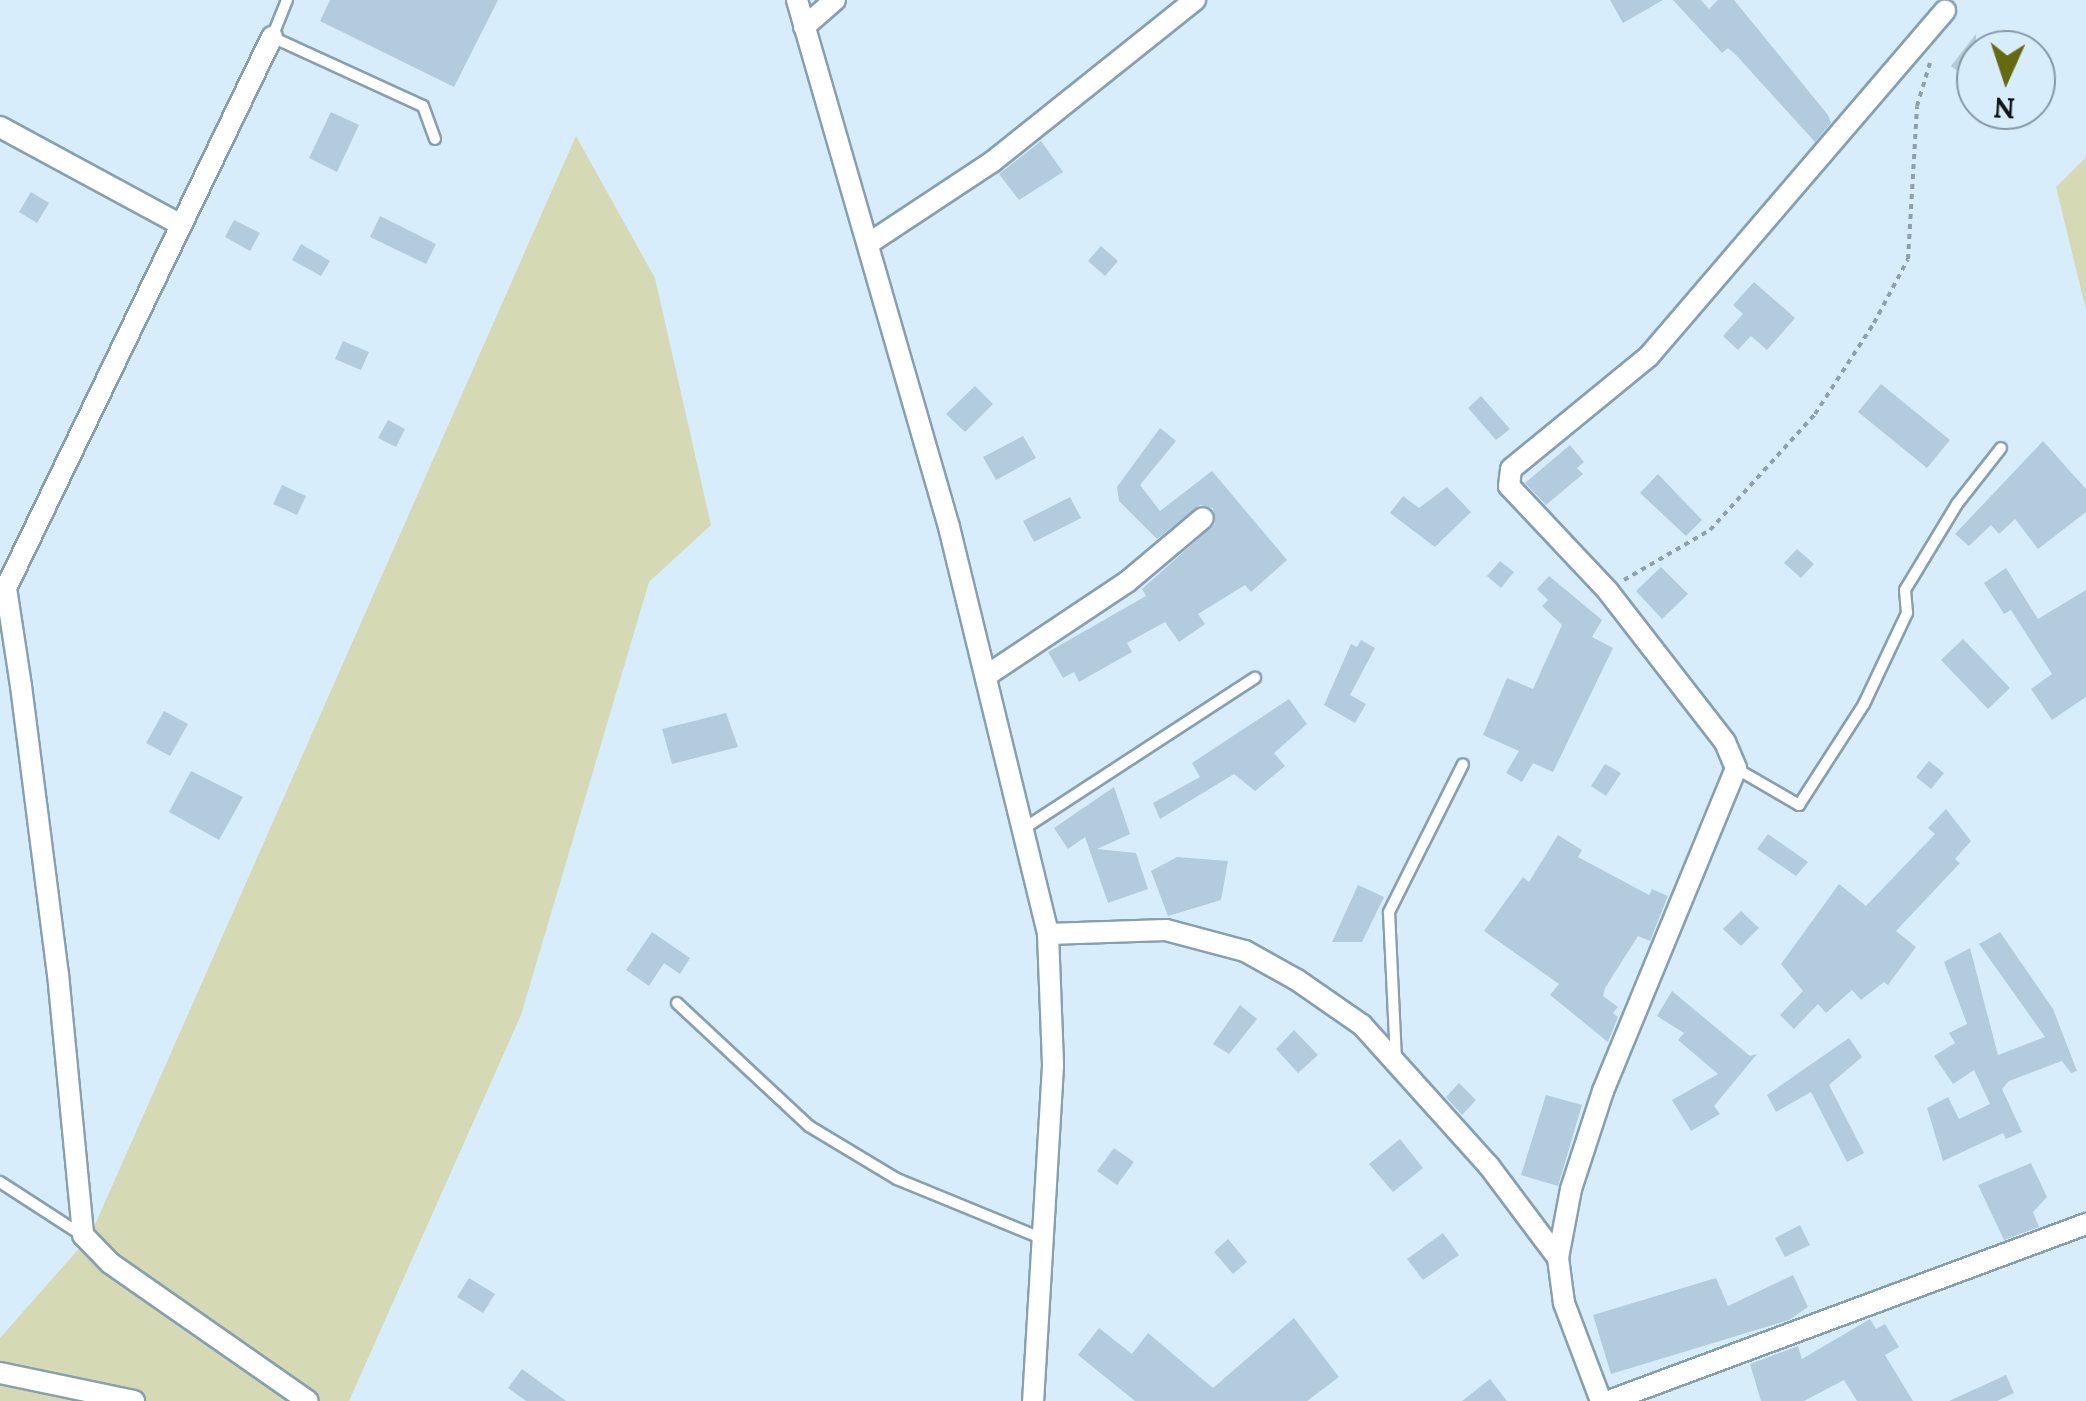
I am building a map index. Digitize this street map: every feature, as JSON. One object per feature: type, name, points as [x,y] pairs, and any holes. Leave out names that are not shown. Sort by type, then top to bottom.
[{"type":"street","points":[[797,0],[871,242],[986,676],[1048,934],[1053,1066],[1034,1401]]},
{"type":"street","points":[[804,28],[835,0]]},
{"type":"street","points":[[871,242],[992,162],[1195,0]]},
{"type":"street","points":[[1601,1401],[1564,1304],[1558,1258],[1571,1188],[1604,1091],[1736,768],[1725,742],[1608,591],[1508,486],[1511,469],[1650,356],[1945,11]]},
{"type":"street","points":[[272,37],[3,587],[58,974],[83,1235],[110,1263],[308,1401]]},
{"type":"street","points":[[0,126],[181,226]]},
{"type":"street","points":[[986,676],[1126,582],[1203,518]]},
{"type":"street","points":[[1048,934],[1166,930],[1245,951],[1362,1025],[1489,1166],[1558,1258]]},
{"type":"street","points":[[1609,1401],[2086,1224]]},
{"type":"street","points":[[0,1373],[134,1401]]},
{"type":"lane","points":[[286,0],[272,37],[339,62],[423,106],[435,139]]},
{"type":"lane","points":[[1736,768],[1799,805],[1864,704],[1908,613],[1906,590],[1958,504],[2001,448]]},
{"type":"lane","points":[[1024,829],[1255,678]]},
{"type":"lane","points":[[1396,1061],[1389,912],[1463,764]]},
{"type":"lane","points":[[677,1003],[809,1126],[897,1178],[1044,1240]]},
{"type":"lane","points":[[0,1182],[83,1235]]},
{"type":"path","points":[[1608,591],[1710,530],[1815,414],[1874,323],[1908,260],[1917,106],[1934,49]]},
{"type":"green space","points":[[576,136],[655,278],[711,525],[649,582],[521,1015],[349,1401],[0,1401],[0,1338],[90,1236]]},
{"type":"green space","points":[[2086,157],[2086,310],[2056,187]]},
{"type":"building","points":[[330,0],[498,0],[454,87],[320,21]]},
{"type":"building","points":[[1610,0],[1663,0],[1623,23]]},
{"type":"building","points":[[1673,0],[1701,0],[1709,9],[1718,0],[1734,0],[1828,115],[1831,123],[1815,142],[1737,56],[1728,48],[1722,53]]},
{"type":"building","points":[[331,112],[359,125],[337,172],[309,158]]},
{"type":"building","points":[[1041,141],[1063,172],[1019,200],[999,174]]},
{"type":"building","points":[[31,192],[49,203],[37,223],[19,212]]},
{"type":"building","points":[[380,216],[436,244],[426,264],[370,237]]},
{"type":"building","points":[[234,220],[260,233],[250,251],[225,237]]},
{"type":"building","points":[[301,244],[330,261],[321,276],[292,260]]},
{"type":"building","points":[[1101,246],[1118,261],[1105,276],[1088,261]]},
{"type":"building","points":[[1754,282],[1795,318],[1767,350],[1751,336],[1738,350],[1723,336],[1743,314],[1733,305]]},
{"type":"building","points":[[343,341],[369,352],[361,370],[335,359]]},
{"type":"building","points":[[1881,384],[1950,440],[1927,468],[1858,412]]},
{"type":"building","points":[[975,386],[993,404],[965,432],[946,414]]},
{"type":"building","points":[[1481,396],[1510,429],[1496,440],[1468,408]]},
{"type":"building","points":[[388,420],[405,429],[396,447],[378,438]]},
{"type":"building","points":[[1160,428],[1176,441],[1140,485],[1160,511],[1212,471],[1287,560],[1251,592],[1245,585],[1198,614],[1205,624],[1179,642],[1165,622],[1127,643],[1132,652],[1079,682],[1074,672],[1063,678],[1048,652],[1146,596],[1142,589],[1215,524],[1213,508],[1200,505],[1157,539],[1119,501],[1117,487]]},
{"type":"building","points":[[1023,436],[1036,458],[996,480],[983,457]]},
{"type":"building","points":[[2043,441],[2086,489],[2086,512],[2038,549],[2015,519],[1999,534],[1991,525],[1969,546],[1955,534]]},
{"type":"building","points":[[1570,445],[1584,462],[1577,468],[1583,474],[1546,505],[1525,483]]},
{"type":"building","points":[[1658,474],[1702,520],[1686,536],[1640,493]]},
{"type":"building","points":[[282,485],[306,496],[297,515],[273,504]]},
{"type":"building","points":[[1447,487],[1471,512],[1435,547],[1390,513],[1403,496],[1419,508]]},
{"type":"building","points":[[1070,497],[1081,518],[1034,542],[1023,521]]},
{"type":"building","points":[[1797,549],[1814,564],[1801,578],[1784,563]]},
{"type":"building","points":[[1500,561],[1514,572],[1501,588],[1487,576]]},
{"type":"building","points":[[1661,567],[1688,594],[1662,619],[1636,591]]},
{"type":"building","points":[[2006,568],[2038,619],[2086,590],[2086,697],[2052,720],[2031,689],[2052,674],[2011,610],[2004,614],[1984,583]]},
{"type":"building","points":[[1549,576],[1602,620],[1592,637],[1613,648],[1553,772],[1533,763],[1522,782],[1506,773],[1519,751],[1483,735],[1507,678],[1533,689],[1562,625],[1542,606],[1548,600],[1537,589]]},
{"type":"building","points":[[1963,639],[2010,688],[1988,709],[1941,660]]},
{"type":"building","points":[[1361,640],[1375,648],[1350,695],[1366,704],[1355,723],[1324,705],[1351,644],[1357,647]]},
{"type":"building","points":[[1289,699],[1307,724],[1274,753],[1285,766],[1255,791],[1234,774],[1160,819],[1153,803],[1200,777],[1192,763]]},
{"type":"building","points":[[164,711],[188,724],[170,756],[146,743]]},
{"type":"building","points":[[726,713],[738,747],[672,764],[662,729]]},
{"type":"building","points":[[1929,761],[1944,773],[1931,789],[1916,777]]},
{"type":"building","points":[[1605,764],[1621,773],[1606,796],[1591,786]]},
{"type":"building","points":[[191,771],[243,797],[219,840],[169,812]]},
{"type":"building","points":[[1114,787],[1130,834],[1097,849],[1136,853],[1148,889],[1108,903],[1085,837],[1068,849],[1054,828]]},
{"type":"building","points":[[1946,809],[1971,841],[1955,859],[1960,863],[1896,931],[1916,947],[1888,985],[1884,982],[1861,1000],[1852,990],[1826,1013],[1818,1004],[1794,1029],[1780,1015],[1803,991],[1781,964],[1839,884],[1866,906],[1935,834],[1928,828]]},
{"type":"building","points":[[1768,834],[1808,862],[1796,876],[1757,849]]},
{"type":"building","points":[[1558,835],[1582,850],[1578,857],[1649,895],[1652,889],[1668,896],[1650,941],[1638,936],[1605,988],[1603,996],[1618,1007],[1613,1013],[1618,1017],[1608,1042],[1550,995],[1559,984],[1484,931],[1523,877],[1529,882]]},
{"type":"building","points":[[1177,857],[1228,861],[1221,900],[1168,916],[1151,871]]},
{"type":"building","points":[[1358,885],[1384,897],[1362,942],[1332,942]]},
{"type":"building","points":[[1741,911],[1759,928],[1741,946],[1723,929]]},
{"type":"building","points":[[652,932],[690,958],[680,974],[664,963],[649,986],[626,970]]},
{"type":"building","points":[[2000,932],[2053,1009],[2077,1071],[2071,1073],[2062,1061],[2009,1081],[2002,1089],[2022,1132],[2006,1139],[2003,1133],[1943,1161],[1927,1108],[1948,1097],[1959,1119],[1990,1104],[1974,1070],[1953,1084],[1934,1056],[1955,1043],[1949,1033],[1967,1024],[1944,962],[1970,948],[1998,1055],[2045,1037],[1979,944]]},
{"type":"building","points":[[1672,991],[1750,1056],[1757,1054],[1714,1106],[1720,1114],[1691,1131],[1672,1100],[1718,1074],[1678,1040],[1684,1033],[1657,1016]]},
{"type":"building","points":[[1240,1005],[1257,1019],[1229,1054],[1213,1044]]},
{"type":"building","points":[[1294,1030],[1318,1055],[1298,1073],[1276,1049]]},
{"type":"building","points":[[1849,1038],[1862,1057],[1829,1085],[1864,1153],[1847,1162],[1811,1092],[1776,1112],[1767,1095]]},
{"type":"building","points":[[1459,1083],[1476,1100],[1462,1115],[1446,1097]]},
{"type":"building","points":[[1546,1095],[1582,1105],[1558,1186],[1521,1175]]},
{"type":"building","points":[[1400,1139],[1423,1168],[1393,1192],[1369,1164]]},
{"type":"building","points":[[1114,1148],[1134,1162],[1117,1185],[1097,1171]]},
{"type":"building","points":[[2031,1163],[2047,1197],[2033,1212],[2039,1227],[2004,1240],[1978,1185]]},
{"type":"building","points":[[1800,1225],[1810,1245],[1785,1257],[1775,1238]]},
{"type":"building","points":[[1443,1233],[1459,1255],[1423,1280],[1407,1259]]},
{"type":"building","points":[[1228,1239],[1247,1262],[1233,1274],[1214,1252]]},
{"type":"building","points":[[1793,1275],[1808,1307],[1789,1320],[1611,1374],[1593,1315],[1716,1278],[1728,1306]]},
{"type":"building","points":[[469,1278],[495,1294],[483,1313],[457,1297]]},
{"type":"building","points":[[1294,1318],[1339,1377],[1307,1401],[1135,1401],[1078,1355],[1099,1328],[1132,1354],[1148,1333],[1213,1388]]},
{"type":"building","points":[[1870,1319],[1876,1329],[1885,1324],[1899,1347],[1885,1355],[1913,1401],[1857,1401],[1844,1380],[1804,1401],[1761,1401],[1750,1364],[1798,1346],[1802,1359]]},
{"type":"building","points":[[522,1369],[566,1401],[526,1401],[508,1388]]},
{"type":"building","points":[[2006,1375],[2014,1393],[1997,1401],[1949,1401]]},
{"type":"building","points":[[1490,1379],[1507,1401],[1462,1401]]}]
